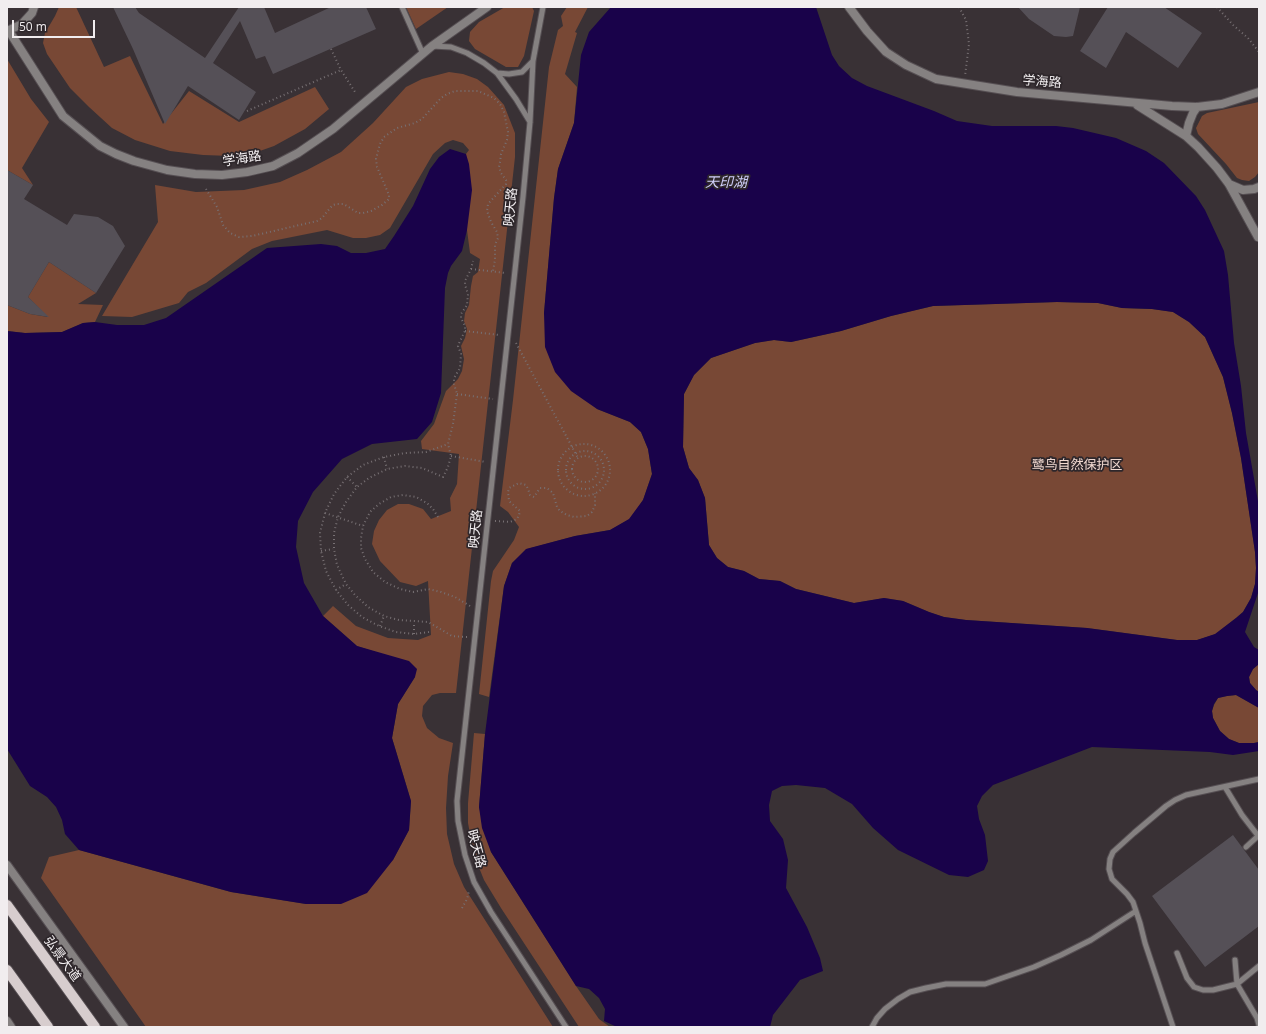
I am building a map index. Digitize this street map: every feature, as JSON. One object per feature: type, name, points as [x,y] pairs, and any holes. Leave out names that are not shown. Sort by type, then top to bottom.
[{"type":"main road","name":"弘景大道","points":[[7,905],[95,1027]]},
{"type":"main road","points":[[7,970],[48,1027]]},
{"type":"street","points":[[8,31],[22,24],[32,13],[34,7]]},
{"type":"street","name":"学海路","points":[[8,31],[63,116],[100,146],[134,161],[167,170],[195,174],[222,175],[247,172],[273,166],[298,153],[334,129],[432,46],[487,7]]},
{"type":"street","name":"学海路","points":[[849,7],[867,31],[886,52],[906,65],[936,79],[1017,92],[1134,103],[1197,107],[1222,104],[1259,92]]},
{"type":"street","points":[[1134,103],[1186,136],[1203,152],[1229,184],[1258,234],[1259,246]]},
{"type":"street","points":[[1186,136],[1188,122],[1197,107]]},
{"type":"street","points":[[1229,184],[1243,190],[1259,187]]},
{"type":"street","points":[[7,865],[124,1027]]},
{"type":"street","points":[[7,1021],[11,1027]]},
{"type":"lane","points":[[402,7],[423,54]]},
{"type":"lane","name":"映天路","points":[[544,7],[533,61],[530,122],[523,197],[457,801],[458,821],[465,855],[474,882],[491,912],[566,1027]]},
{"type":"lane","points":[[432,46],[452,47],[468,53],[484,62],[497,73],[516,99],[530,122]]},
{"type":"lane","points":[[497,73],[508,74],[522,72],[533,61]]},
{"type":"lane","points":[[1173,1027],[1133,902],[1112,879],[1109,869],[1110,859],[1113,852],[1175,800],[1186,795],[1259,779]]},
{"type":"lane","points":[[1225,787],[1242,815],[1259,837],[1246,847]]},
{"type":"lane","points":[[872,1027],[877,1018],[885,1009],[910,992],[946,984],[985,984],[1022,972],[1062,955],[1090,940],[1136,911]]},
{"type":"lane","points":[[1177,953],[1187,978],[1194,986],[1203,990],[1213,990],[1237,984],[1259,966]]},
{"type":"lane","points":[[1235,960],[1237,984],[1259,1025]]},
{"type":"path","points":[[959,7],[966,20],[970,44],[964,84]]},
{"type":"path","points":[[1217,7],[1233,25],[1248,38],[1259,52]]},
{"type":"path","points":[[331,49],[341,70],[355,92]]},
{"type":"path","points":[[247,111],[341,70]]},
{"type":"path","points":[[206,189],[217,207],[223,225],[230,233],[239,237],[252,236],[317,221],[322,218],[333,205],[338,204],[342,204],[358,213],[363,214],[382,206],[389,199],[389,195],[377,167],[376,158],[380,144],[384,137],[397,128],[415,123],[422,119],[441,98],[447,94],[455,91],[478,91],[494,98],[500,104],[504,112],[508,132],[500,162],[501,173],[506,180],[506,184],[488,204],[487,211],[491,222],[498,232],[493,271]]},
{"type":"path","points":[[467,637],[452,636],[428,622],[398,620],[384,616],[368,607],[346,584],[337,565],[334,549],[334,533],[338,517],[346,502],[358,487],[369,478],[388,469],[405,466],[422,468],[443,477],[451,456],[448,444],[453,424],[457,394],[454,378],[460,368],[461,354],[458,346],[465,331],[461,314],[467,305],[468,294],[465,280],[471,269],[473,261]]},
{"type":"path","points":[[471,269],[506,273]]},
{"type":"path","points":[[465,331],[500,334]]},
{"type":"path","points":[[514,341],[578,458]]},
{"type":"path","points":[[457,394],[493,399]]},
{"type":"path","points":[[429,632],[414,634],[396,632],[379,626],[362,617],[348,605],[336,590],[326,571],[321,551],[320,533],[325,513],[334,494],[347,477],[363,465],[384,456],[426,452],[448,444]]},
{"type":"path","points":[[588,444],[603,452],[607,458],[610,466],[608,478],[602,488],[595,493],[586,495],[578,494],[570,491],[563,485],[559,476],[558,468],[560,459],[572,446],[588,444]]},
{"type":"path","points":[[590,450],[596,453],[601,459],[604,465],[604,472],[602,479],[597,485],[584,489],[571,483],[565,470],[566,463],[575,452],[590,450]]},
{"type":"path","points":[[384,456],[388,469]]},
{"type":"path","points":[[451,456],[486,462]]},
{"type":"path","points":[[589,456],[594,459],[598,469],[594,479],[584,483],[578,481],[574,477],[572,467],[578,458],[589,456]]},
{"type":"path","points":[[347,477],[358,487]]},
{"type":"path","points":[[495,521],[510,522],[517,519],[520,511],[509,501],[508,492],[509,488],[519,483],[526,485],[530,495],[534,497],[540,488],[547,488],[553,493],[557,507],[560,511],[574,517],[587,516],[592,512],[595,505],[595,493]]},
{"type":"path","points":[[438,517],[427,503],[416,497],[403,495],[391,497],[379,504],[370,512],[364,526],[361,538],[361,548],[365,559],[373,572],[385,582],[400,589],[413,592],[428,589],[441,592],[455,597],[470,606]]},
{"type":"path","points":[[325,513],[364,526]]},
{"type":"path","points":[[321,551],[334,549]]},
{"type":"path","points":[[336,590],[346,584]]},
{"type":"path","points":[[379,626],[384,616]]},
{"type":"path","points":[[414,622],[414,634]]},
{"type":"path","points":[[462,908],[469,891]]},
{"type":"green space","points":[[59,7],[76,7],[104,67],[130,56],[163,124],[189,91],[239,122],[315,87],[329,109],[305,129],[274,146],[257,152],[231,156],[203,155],[170,151],[135,140],[112,128],[89,107],[70,88],[47,54],[43,43],[45,33]]},
{"type":"green space","points":[[406,7],[448,7],[416,29]]},
{"type":"green space","points":[[505,7],[532,7],[534,11],[524,56],[518,67],[506,67],[475,49],[469,41],[470,32],[479,22]]},
{"type":"green space","points":[[567,7],[588,7],[575,32],[577,33],[565,74],[577,87],[574,123],[558,169],[544,313],[597,409],[630,422],[641,432],[648,449],[652,474],[643,500],[630,519],[610,530],[575,536],[527,549],[512,563],[504,586],[489,697],[479,694],[491,581],[493,571],[514,540],[519,527],[508,512],[500,506],[549,67],[558,30],[563,26],[561,16]]},
{"type":"green space","points":[[7,59],[31,99],[49,122],[22,168],[33,185],[7,170]]},
{"type":"green space","points":[[449,72],[463,74],[477,79],[488,87],[504,105],[515,133],[515,157],[456,693],[440,693],[432,695],[423,706],[422,716],[427,728],[439,738],[453,743],[448,776],[446,808],[447,834],[454,864],[464,887],[553,1027],[146,1027],[41,878],[49,857],[79,850],[231,892],[306,904],[393,860],[409,830],[411,801],[392,738],[398,704],[415,677],[381,654],[357,646],[323,616],[333,606],[356,626],[388,638],[418,640],[431,635],[428,581],[416,586],[400,582],[380,561],[372,544],[374,531],[379,520],[387,510],[398,504],[409,504],[423,509],[431,519],[451,511],[450,498],[457,484],[459,454],[422,449],[421,441],[434,424],[446,391],[458,379],[462,371],[464,359],[461,346],[467,329],[464,321],[465,313],[469,305],[473,276],[478,272],[480,259],[470,253],[467,230],[466,154],[469,150],[463,143],[453,140],[445,143],[433,154],[390,228],[380,235],[366,238],[353,238],[327,230],[272,241],[252,249],[206,283],[188,292],[179,303],[132,317],[102,316],[158,222],[155,185],[196,192],[244,190],[280,182],[341,152],[373,123],[406,87],[422,79]]},
{"type":"green space","points":[[1259,102],[1259,172],[1249,181],[1242,180],[1237,178],[1198,134],[1196,128],[1202,116],[1207,113]]},
{"type":"green space","points":[[49,262],[96,293],[78,304],[103,305],[95,322],[83,323],[62,332],[25,333],[7,331],[7,305],[30,314],[48,317],[28,297]]},
{"type":"green space","name":"鹭鸟自然保护区","points":[[1057,302],[1098,303],[1122,308],[1152,309],[1173,312],[1189,322],[1205,337],[1223,377],[1232,413],[1241,458],[1256,568],[1255,584],[1251,598],[1243,612],[1216,634],[1197,640],[1177,640],[1087,628],[966,620],[944,617],[903,601],[884,598],[854,603],[796,589],[780,581],[759,579],[744,571],[728,567],[717,558],[709,545],[705,498],[698,480],[689,468],[683,447],[684,394],[694,375],[711,358],[755,343],[774,340],[791,342],[841,331],[891,316],[933,306]]},
{"type":"green space","points":[[1259,664],[1259,692],[1250,683],[1249,677],[1253,669]]},
{"type":"green space","points":[[1236,695],[1259,708],[1259,742],[1239,743],[1229,739],[1220,731],[1213,718],[1212,711],[1218,698]]},
{"type":"green space","points":[[474,733],[485,734],[479,807],[491,852],[576,986],[599,1019],[610,1027],[579,1027],[484,880],[474,855],[468,823],[468,803]]},
{"type":"water","name":"天印湖","points":[[611,7],[816,7],[832,55],[839,66],[852,78],[867,86],[957,121],[992,126],[1056,126],[1073,128],[1116,138],[1146,151],[1164,163],[1196,196],[1205,210],[1224,251],[1246,433],[1259,507],[1259,590],[1245,632],[1254,647],[1259,650],[1259,664],[1253,669],[1249,677],[1250,683],[1259,692],[1259,708],[1236,695],[1218,698],[1212,711],[1213,718],[1220,731],[1229,739],[1239,743],[1259,742],[1259,751],[1233,755],[1210,752],[1092,747],[993,785],[982,796],[977,806],[979,819],[985,835],[988,861],[984,870],[968,877],[949,875],[898,850],[873,828],[852,804],[825,788],[796,785],[782,786],[772,791],[769,805],[770,821],[783,839],[788,860],[786,888],[807,927],[820,958],[823,971],[800,980],[773,1015],[770,1027],[617,1027],[604,1021],[605,1009],[599,998],[589,989],[576,986],[491,852],[482,828],[479,807],[485,734],[504,586],[512,563],[526,549],[575,536],[610,530],[629,519],[643,500],[652,474],[648,449],[641,432],[630,422],[597,409],[571,391],[555,372],[545,347],[544,313],[558,169],[574,123],[581,55],[589,32]],"holes":[[[1057,302],[1098,303],[1122,308],[1152,309],[1173,312],[1189,322],[1205,337],[1223,377],[1241,458],[1256,568],[1255,584],[1251,598],[1243,612],[1215,634],[1197,640],[1177,640],[1087,628],[966,620],[944,617],[903,601],[884,598],[854,603],[796,589],[780,581],[759,579],[744,571],[728,567],[717,558],[709,545],[705,498],[698,480],[689,468],[683,447],[684,394],[694,375],[711,358],[755,343],[774,340],[791,342],[841,331],[891,316],[933,306]]]},
{"type":"water","points":[[450,149],[466,154],[469,164],[472,190],[467,230],[462,251],[451,266],[445,288],[441,393],[432,422],[417,439],[372,444],[342,459],[313,492],[298,521],[296,547],[304,583],[323,616],[357,646],[409,661],[417,669],[415,677],[398,704],[392,738],[411,801],[409,830],[393,860],[367,893],[341,904],[306,904],[231,892],[79,850],[65,834],[62,820],[56,807],[47,797],[30,786],[7,749],[7,331],[25,333],[62,332],[83,323],[95,322],[117,325],[144,325],[166,318],[267,248],[321,244],[337,246],[351,253],[366,253],[385,249],[413,206],[430,169],[439,157]]},
{"type":"building","points":[[113,7],[135,7],[139,13],[205,58],[239,7],[264,7],[275,33],[331,7],[366,7],[376,29],[273,74],[265,56],[256,59],[240,21],[213,63],[256,92],[239,120],[188,86],[165,124],[133,49]]},
{"type":"building","points":[[1018,7],[1080,7],[1073,36],[1054,36],[1029,19]]},
{"type":"building","points":[[1108,7],[1164,7],[1202,33],[1178,68],[1126,32],[1106,68],[1080,51]]},
{"type":"building","points":[[7,170],[33,185],[24,199],[67,225],[74,214],[98,217],[113,226],[125,246],[96,293],[49,262],[28,297],[49,317],[30,314],[7,305]]},
{"type":"building","points":[[1233,835],[1259,870],[1259,926],[1205,967],[1152,896]]}]
